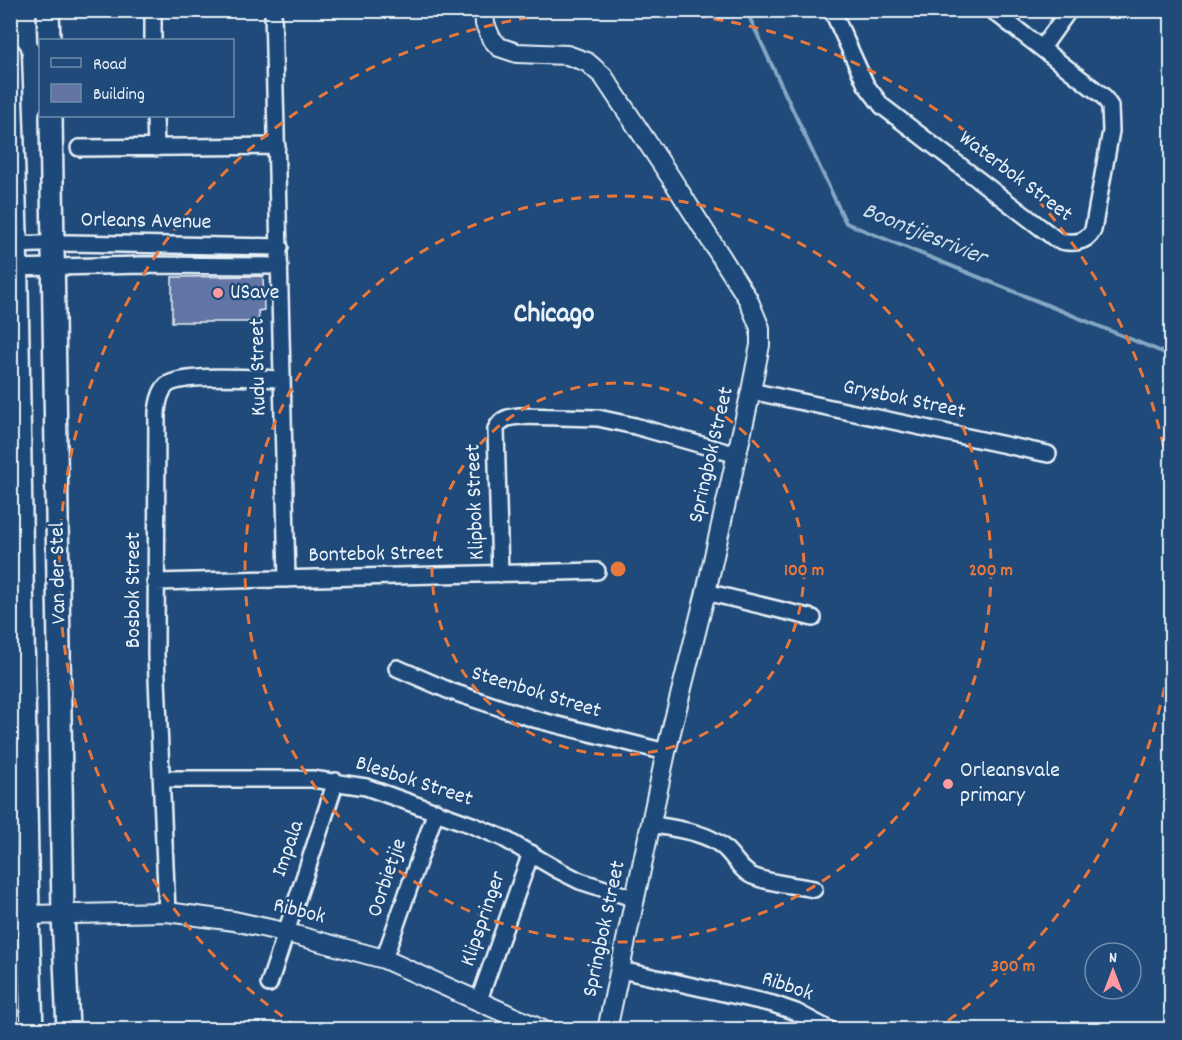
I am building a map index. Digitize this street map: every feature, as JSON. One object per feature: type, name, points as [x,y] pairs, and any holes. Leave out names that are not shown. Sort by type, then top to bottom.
[{"type":"main road","points":[[48,10],[49,39]]},
{"type":"main road","name":"Van der Stel","points":[[10,54],[13,267],[32,1029]]},
{"type":"main road","name":"Van der Stel","points":[[51,117],[63,914],[68,1029]]},
{"type":"street","points":[[153,10],[153,39]]},
{"type":"street","name":"Kudu Street","points":[[273,10],[286,579]]},
{"type":"street","name":"Springbok Street","points":[[484,10],[485,24],[491,38],[499,47],[517,53],[567,55],[587,62],[603,76],[748,299],[760,328],[760,345],[752,391],[666,752],[607,1029]]},
{"type":"street","name":"Waterbok Street","points":[[832,10],[866,85],[882,106],[1057,240],[1075,243],[1090,236],[1093,230],[1111,131],[1110,106],[1103,96],[992,10]]},
{"type":"street","points":[[1042,48],[1069,10]]},
{"type":"street","points":[[155,117],[156,148]]},
{"type":"street","points":[[79,148],[277,146]]},
{"type":"street","name":"Orleans Avenue","points":[[13,245],[280,247]]},
{"type":"street","name":"Orleans Avenue","points":[[13,267],[280,266]]},
{"type":"street","name":"Bosbok Street","points":[[167,912],[155,582],[157,412],[160,397],[167,385],[184,380],[281,379]]},
{"type":"street","name":"Grysbok Street","points":[[752,391],[1048,454]]},
{"type":"street","name":"Klipbok Street","points":[[500,574],[496,429],[499,422],[508,417],[598,418],[737,455]]},
{"type":"street","name":"Bontebok Street","points":[[155,582],[597,571]]},
{"type":"street","points":[[705,592],[813,618]]},
{"type":"street","name":"Steenbok Street","points":[[397,668],[450,691],[534,719],[666,752]]},
{"type":"street","name":"Blesbok Street","points":[[161,779],[312,779],[366,787],[483,829],[531,853],[558,870],[636,899]]},
{"type":"street","name":"Impala","points":[[269,984],[336,781]]},
{"type":"street","name":"Oorbietjie","points":[[384,960],[436,811]]},
{"type":"street","points":[[651,824],[705,837],[720,844],[732,855],[740,868],[754,877],[814,889]]},
{"type":"street","name":"Klipspringer","points":[[479,1000],[531,853]]},
{"type":"street","name":"Ribbok","points":[[28,915],[167,912],[234,921],[285,932],[384,960],[543,1029]]},
{"type":"street","name":"Ribbok","points":[[621,970],[773,1004],[831,1029]]},
{"type":"building","name":"USave","points":[[263,276],[264,310],[258,311],[259,322],[172,322],[172,277]]},
{"type":"waterway","name":"Boontjiesrivier","points":[[746,10],[846,223],[1172,356]]},
{"type":"place","name":"USave","points":[[218,293]]},
{"type":"place","name":"Orleansvale primary","points":[[948,784]]},
{"type":"district","name":"Chicago","points":[[554,316]]}]
